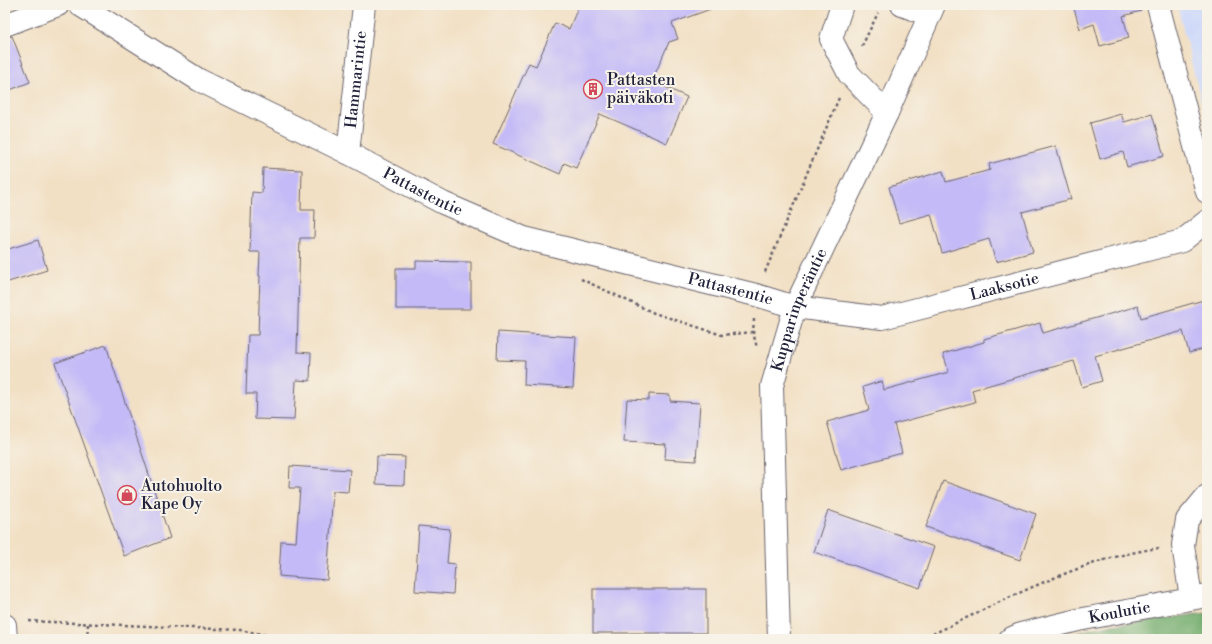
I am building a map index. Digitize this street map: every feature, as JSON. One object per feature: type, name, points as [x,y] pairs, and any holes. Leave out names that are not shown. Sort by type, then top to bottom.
[{"type":"street","points":[[5,25],[58,5]]},
{"type":"street","name":"Pattastentie","points":[[80,5],[199,80],[348,153],[443,203],[524,238],[756,294],[795,307]]},
{"type":"street","name":"Hammarintie","points":[[348,153],[364,5]]},
{"type":"street","points":[[842,5],[831,39],[849,74],[887,113]]},
{"type":"street","points":[[902,5],[932,10]]},
{"type":"street","points":[[1158,5],[1207,192]]},
{"type":"street","name":"Kupparinperäntie","points":[[779,639],[772,386],[795,307],[887,113],[932,10]]},
{"type":"street","name":"Laaksotie","points":[[795,307],[882,318],[1182,241],[1207,221]]},
{"type":"street","points":[[1199,597],[1183,545],[1187,520],[1207,496]]},
{"type":"street","name":"Koulutie","points":[[1010,639],[1021,634],[1078,620],[1199,597]]},
{"type":"street","points":[[5,625],[6,639]]},
{"type":"path","points":[[756,294],[849,74],[878,12]]},
{"type":"path","points":[[578,277],[654,313],[722,335],[753,332]]},
{"type":"path","points":[[922,639],[1067,572],[1138,550],[1183,545]]},
{"type":"path","points":[[28,621],[240,630],[288,639]]},
{"type":"path","points":[[87,639],[88,624]]},
{"type":"shaded area","points":[[1177,5],[1207,5],[1207,124]]},
{"type":"green space","points":[[1207,613],[1207,639],[1059,639],[1098,627]]},
{"type":"building","name":"Pattasten päiväkoti","points":[[579,5],[716,5],[716,7],[672,23],[678,39],[669,42],[652,81],[687,97],[667,143],[600,114],[576,168],[564,163],[560,174],[493,144],[529,63],[536,66],[555,23],[569,29]]},
{"type":"building","points":[[1073,5],[1140,5],[1141,11],[1123,16],[1129,38],[1100,46],[1094,24],[1080,29]]},
{"type":"building","points":[[12,36],[30,82],[5,92],[5,37]]},
{"type":"building","points":[[1121,114],[1124,122],[1152,114],[1164,156],[1127,167],[1123,152],[1100,159],[1090,123]]},
{"type":"building","points":[[1056,146],[1071,199],[1022,212],[1033,252],[996,262],[989,239],[942,253],[931,214],[899,223],[889,187],[943,171],[946,182],[990,170],[989,164]]},
{"type":"building","points":[[263,168],[302,170],[301,210],[315,210],[314,238],[300,238],[297,352],[311,353],[310,381],[296,380],[294,420],[255,419],[256,394],[246,394],[248,335],[258,335],[260,276],[260,252],[250,252],[252,192],[262,193]]},
{"type":"building","points":[[38,240],[47,270],[5,283],[5,250]]},
{"type":"building","points":[[416,261],[471,262],[471,309],[396,309],[396,268],[416,268]]},
{"type":"building","points":[[1207,299],[1207,348],[1189,353],[1183,331],[1095,356],[1102,381],[1082,387],[1074,361],[972,390],[975,402],[894,424],[902,453],[841,470],[827,422],[869,410],[863,387],[882,381],[884,390],[949,372],[943,354],[984,342],[984,339],[1040,323],[1043,333],[1138,306],[1141,318]]},
{"type":"building","points":[[498,332],[576,337],[573,388],[524,385],[525,361],[497,360]]},
{"type":"building","points":[[106,345],[170,538],[124,556],[55,363]]},
{"type":"building","points":[[649,394],[670,395],[670,401],[700,403],[696,461],[665,459],[666,444],[624,442],[627,399],[649,400]]},
{"type":"building","points":[[377,456],[405,457],[404,485],[376,484]]},
{"type":"building","points":[[290,466],[350,470],[348,492],[333,491],[327,580],[279,576],[281,541],[296,542],[300,488],[289,488]]},
{"type":"building","points":[[943,481],[1036,514],[1020,560],[926,527]]},
{"type":"building","points":[[828,510],[934,547],[920,588],[814,552]]},
{"type":"building","points":[[419,526],[450,529],[447,563],[455,564],[453,594],[415,591]]},
{"type":"building","points":[[593,589],[706,589],[706,633],[593,633]]},
{"type":"place","name":"Pattasten päiväkoti","points":[[593,89]]},
{"type":"place","name":"Autohuolto Kape Oy","points":[[127,495]]}]
